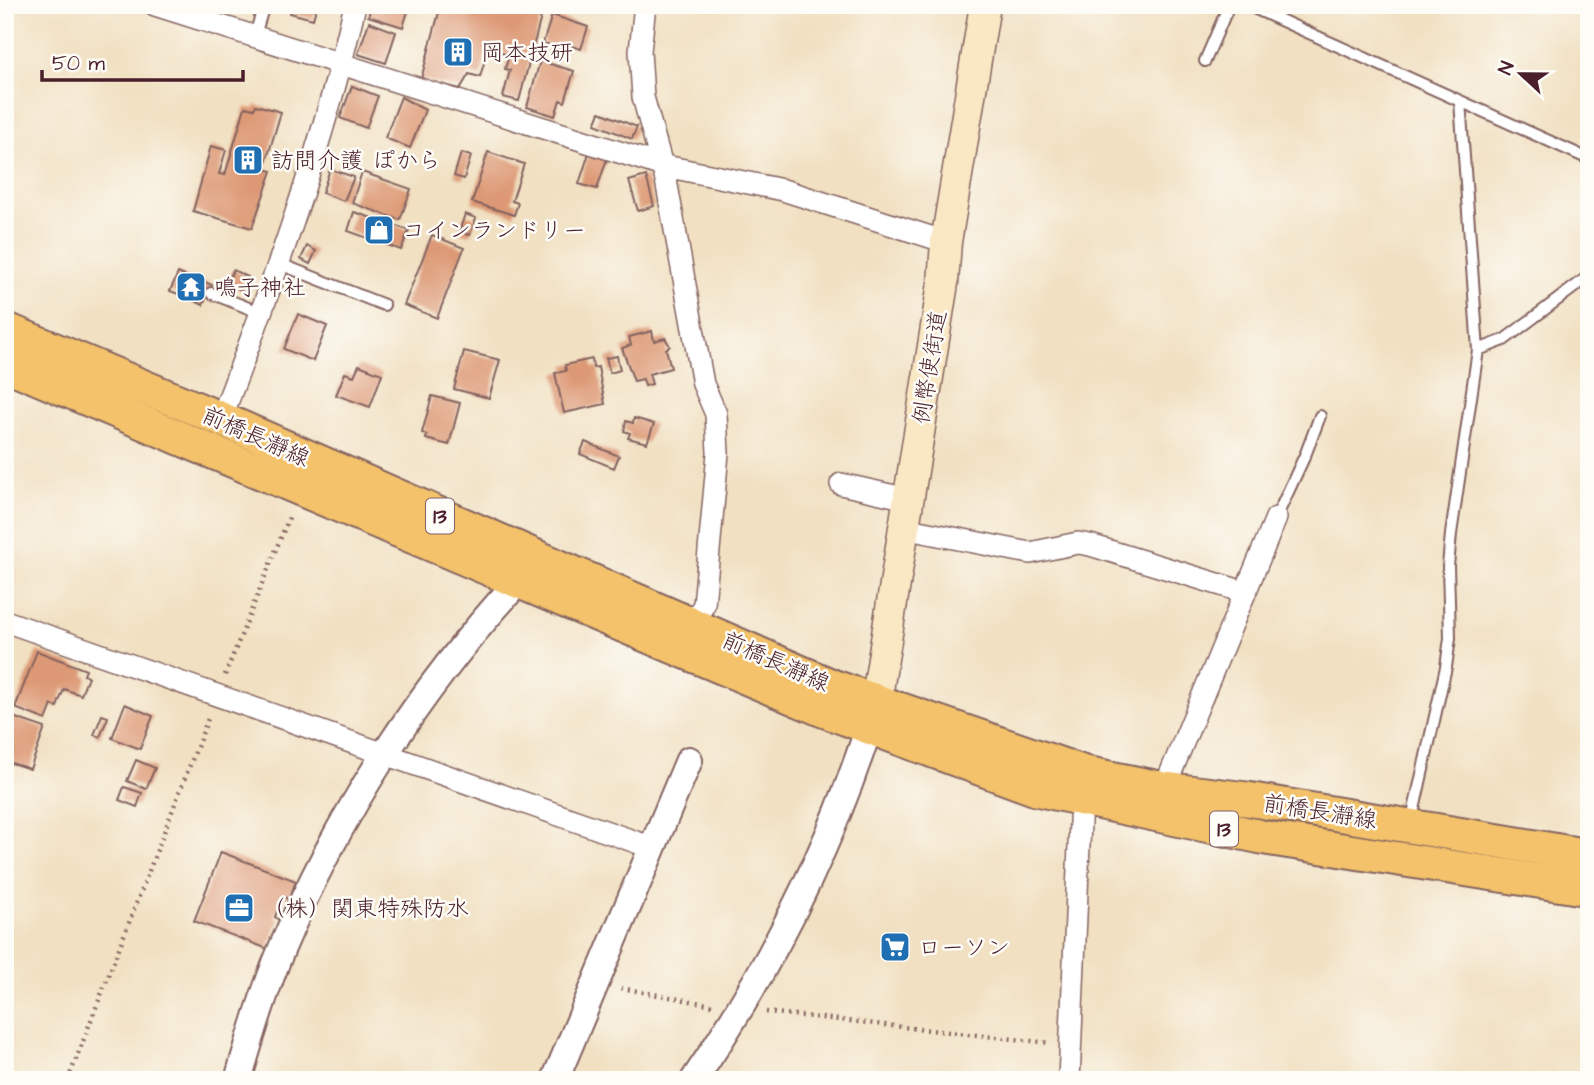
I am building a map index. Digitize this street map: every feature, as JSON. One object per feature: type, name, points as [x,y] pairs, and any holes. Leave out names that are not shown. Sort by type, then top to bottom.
[{"type":"main road","name":"例幣使街道","points":[[872,715],[943,284],[946,242],[985,5]]},
{"type":"main road","name":"前橋長瀞線","points":[[5,329],[221,419],[312,461],[692,623],[832,687],[872,715],[1084,773],[1164,789],[1589,856]]},
{"type":"main road","name":"前橋長瀞線","points":[[5,363],[518,582],[872,715],[1036,789],[1266,838],[1589,889]]},
{"type":"street","points":[[155,5],[187,10],[255,35],[660,165],[783,190],[946,242]]},
{"type":"street","points":[[221,419],[280,264],[342,62],[355,5]]},
{"type":"street","points":[[645,5],[640,51],[643,97],[660,165],[703,384],[716,414],[718,453],[704,605],[692,623]]},
{"type":"street","points":[[841,484],[905,514],[1030,553],[1078,543],[1090,545],[1244,592]]},
{"type":"street","points":[[1164,789],[1276,517]]},
{"type":"street","points":[[238,1080],[281,950],[311,883],[385,755],[435,681],[518,582]]},
{"type":"street","points":[[5,621],[218,693],[385,755],[653,848]]},
{"type":"street","points":[[694,1080],[761,975],[805,887],[872,715]]},
{"type":"street","points":[[555,1080],[690,760]]},
{"type":"street","points":[[1069,1080],[1081,799]]},
{"type":"lane","points":[[255,35],[264,5]]},
{"type":"lane","points":[[1205,61],[1229,5]]},
{"type":"lane","points":[[1247,5],[1589,159]]},
{"type":"lane","points":[[1410,826],[1448,657],[1448,566],[1478,350],[1460,101]]},
{"type":"lane","points":[[280,264],[384,305]]},
{"type":"lane","points":[[1478,350],[1504,340],[1589,276]]},
{"type":"lane","points":[[211,293],[261,313]]},
{"type":"lane","points":[[1276,517],[1320,416]]},
{"type":"path","points":[[68,1080],[218,693],[301,488]]},
{"type":"path","points":[[596,983],[740,1009],[1070,1045]]},
{"type":"building","points":[[292,5],[317,5],[313,19],[290,13]]},
{"type":"building","points":[[372,5],[410,5],[403,27],[368,16]]},
{"type":"building","name":"岡本技研","points":[[441,5],[513,5],[542,13],[519,101],[503,97],[510,70],[505,69],[509,55],[488,49],[480,77],[469,74],[460,89],[421,79]]},
{"type":"building","points":[[552,15],[588,27],[581,49],[565,44],[564,49],[543,43]]},
{"type":"building","points":[[369,22],[396,32],[386,63],[358,54]]},
{"type":"building","points":[[540,61],[574,71],[565,102],[560,100],[555,116],[527,107]]},
{"type":"building","points":[[352,86],[378,96],[366,128],[340,118]]},
{"type":"building","points":[[401,97],[425,110],[410,148],[385,138]]},
{"type":"building","name":"訪問介護 ぽから","points":[[256,105],[281,112],[264,169],[272,171],[252,228],[193,211],[211,146],[226,150],[219,174],[225,175],[245,107],[254,109]]},
{"type":"building","points":[[600,112],[637,127],[632,139],[595,124]]},
{"type":"building","points":[[488,152],[524,164],[512,201],[518,203],[514,215],[472,202]]},
{"type":"building","points":[[461,153],[471,156],[464,179],[454,176]]},
{"type":"building","points":[[589,153],[607,159],[597,189],[579,184]]},
{"type":"building","points":[[330,169],[354,177],[344,201],[322,193]]},
{"type":"building","points":[[362,172],[411,189],[400,220],[352,203]]},
{"type":"building","points":[[646,176],[654,206],[638,211],[629,181]]},
{"type":"building","name":"コインランドリー","points":[[354,212],[409,230],[401,250],[348,231]]},
{"type":"building","points":[[465,214],[476,218],[470,235],[459,232]]},
{"type":"building","points":[[432,235],[464,248],[437,318],[404,305]]},
{"type":"building","points":[[307,246],[316,251],[310,264],[301,259]]},
{"type":"building","points":[[233,270],[248,277],[242,290],[227,284]]},
{"type":"building","name":"鳴子神社","points":[[178,273],[189,278],[189,284],[192,277],[212,285],[203,305],[188,298],[191,293],[183,290],[181,295],[170,291]]},
{"type":"building","points":[[298,314],[327,326],[313,361],[284,349]]},
{"type":"building","points":[[652,331],[654,341],[665,338],[670,346],[666,349],[671,368],[649,374],[652,384],[645,386],[643,379],[634,381],[622,348],[631,345],[629,337]]},
{"type":"building","points":[[464,351],[500,360],[489,398],[454,389]]},
{"type":"building","points":[[617,356],[620,370],[610,373],[606,358]]},
{"type":"building","points":[[592,359],[593,368],[598,367],[605,404],[564,413],[555,373],[566,371],[565,365]]},
{"type":"building","points":[[359,365],[382,374],[370,407],[336,395],[345,373],[354,376]]},
{"type":"building","points":[[432,396],[460,403],[449,445],[426,439],[427,435],[422,433]]},
{"type":"building","points":[[634,418],[654,424],[647,443],[628,438],[630,433],[624,431],[626,421],[633,423]]},
{"type":"building","points":[[585,442],[619,456],[614,468],[580,454]]},
{"type":"building","points":[[37,651],[86,670],[84,675],[88,677],[81,695],[64,689],[57,707],[52,705],[46,720],[15,708]]},
{"type":"building","points":[[125,704],[153,716],[140,749],[112,738]]},
{"type":"building","points":[[7,715],[45,728],[30,769],[5,761]]},
{"type":"building","points":[[102,715],[108,717],[100,737],[94,735]]},
{"type":"building","points":[[136,760],[155,768],[146,789],[127,781]]},
{"type":"building","points":[[124,787],[142,793],[137,807],[119,800]]},
{"type":"building","name":"（株）関東特殊防水","points":[[221,852],[296,881],[289,899],[283,897],[275,917],[279,920],[268,949],[194,921]]},
{"type":"place","name":"岡本技研","points":[[458,52]]},
{"type":"place","name":"訪問介護 ぽから","points":[[248,160]]},
{"type":"place","name":"コインランドリー","points":[[379,230]]},
{"type":"place","name":"鳴子神社","points":[[191,287]]},
{"type":"place","name":"（株）関東特殊防水","points":[[239,908]]},
{"type":"place","name":"ローソン","points":[[895,947]]}]
